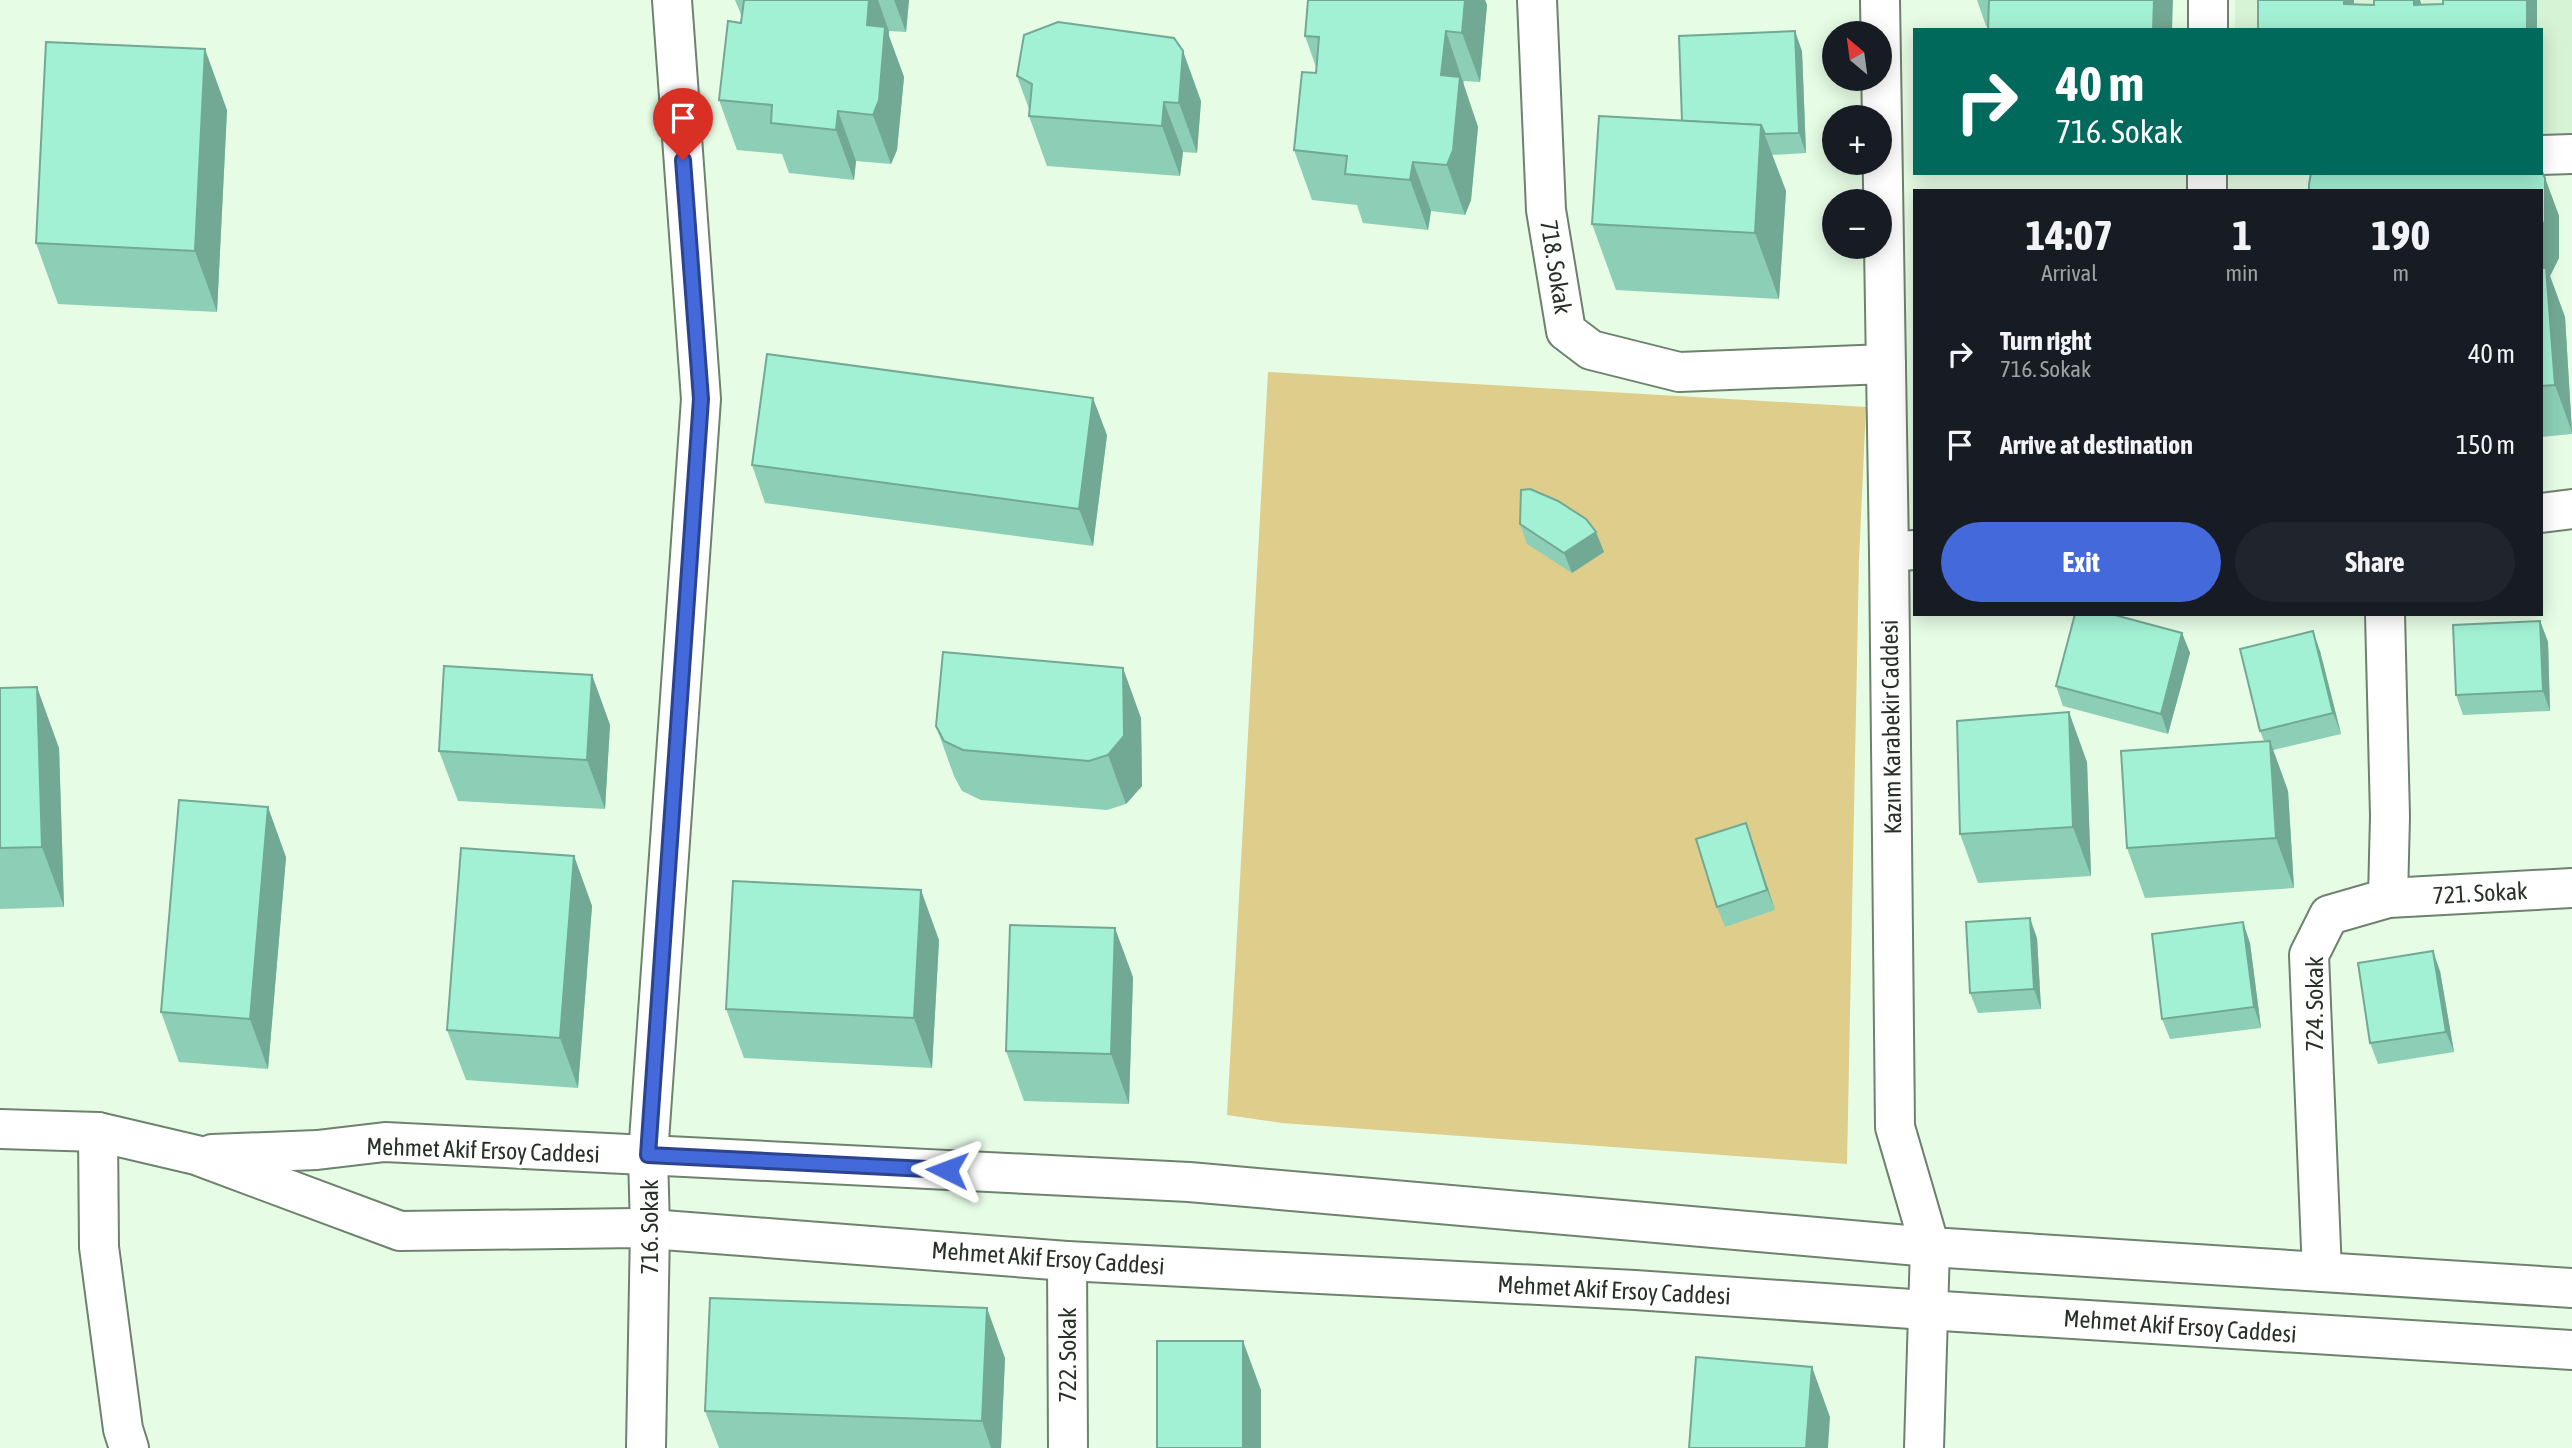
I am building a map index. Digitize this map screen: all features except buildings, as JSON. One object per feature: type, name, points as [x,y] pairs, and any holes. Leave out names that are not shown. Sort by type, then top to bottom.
[{"type":"street","name":"716. Sokak","points":[[646,1448],[650,1229],[648,1155],[701,399],[672,0]]},
{"type":"street","name":"718. Sokak","points":[[1537,0],[1546,210],[1566,331],[1591,350],[1679,372],[1886,364]]},
{"type":"street","name":"Kazım Karabekir Caddesi","points":[[1880,0],[1886,364],[1902,551],[1895,1126],[1930,1248],[1926,1310],[1924,1448]]},
{"type":"street","points":[[2208,0],[2208,28]]},
{"type":"street","points":[[2543,155],[2572,154]]},
{"type":"street","points":[[2543,513],[2572,509]]},
{"type":"street","points":[[2385,616],[2390,816],[2388,898]]},
{"type":"street","name":"721. Sokak","points":[[2388,898],[2572,888]]},
{"type":"street","name":"724. Sokak","points":[[2322,1272],[2309,955],[2329,915],[2388,898]]},
{"type":"street","points":[[0,1129],[99,1132],[196,1155]]},
{"type":"street","points":[[99,1132],[99,1247],[123,1429],[129,1448]]},
{"type":"street","name":"Mehmet Akif Ersoy Caddesi","points":[[196,1155],[317,1150],[384,1142],[1189,1182],[1930,1248],[2572,1288]]},
{"type":"street","name":"Mehmet Akif Ersoy Caddesi","points":[[196,1155],[400,1231],[650,1229],[1067,1261],[1635,1290],[2572,1350]]},
{"type":"street","name":"722. Sokak","points":[[1067,1261],[1068,1448]]},
{"type":"shaded area","points":[[2235,0],[2572,0],[2572,146],[2543,147],[2543,28],[2235,28]]},
{"type":"shaded area","points":[[1268,372],[1866,407],[1859,560],[1847,1164],[1282,1123],[1227,1115]]},
{"type":"route","points":[[683,160],[701,399],[648,1155],[947,1170]]}]
